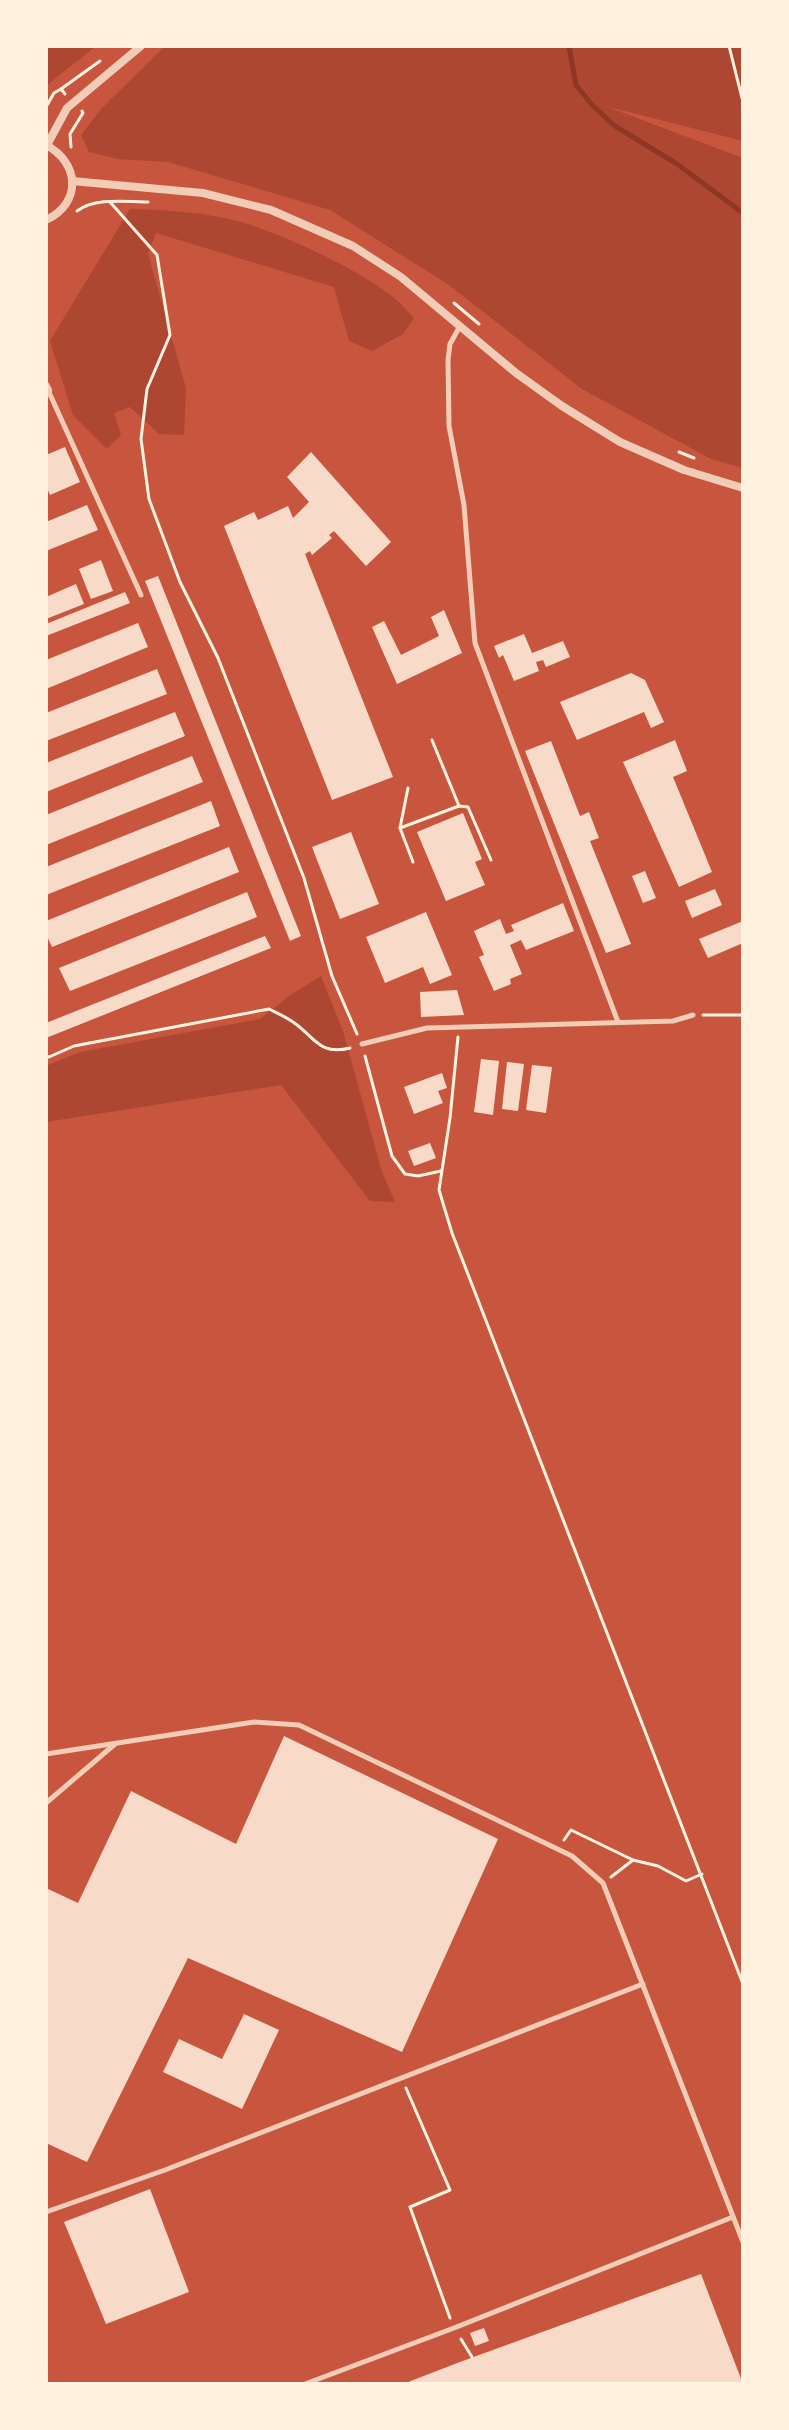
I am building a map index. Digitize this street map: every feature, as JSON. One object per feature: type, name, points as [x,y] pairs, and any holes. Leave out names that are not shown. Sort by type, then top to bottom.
[{"type":"street","points":[[46,220],[67,203],[72,181],[65,159],[46,145],[67,108],[141,46]]},
{"type":"street","points":[[72,181],[203,193],[271,210],[353,246],[401,277],[516,373],[620,442],[684,470],[743,488]]},
{"type":"lane","points":[[460,325],[450,344],[448,360],[449,426],[464,505],[475,643],[618,1022]]},
{"type":"lane","points":[[47,388],[141,595]]},
{"type":"lane","points":[[362,1044],[427,1028],[673,1021],[693,1015]]},
{"type":"lane","points":[[46,1754],[254,1722],[299,1725],[572,1856],[603,1883],[743,2242]]},
{"type":"lane","points":[[46,1803],[116,1743]]},
{"type":"lane","points":[[46,2212],[165,2170],[643,1984]]},
{"type":"lane","points":[[305,2384],[733,2217]]},
{"type":"path","points":[[729,46],[743,102]]},
{"type":"path","points":[[46,107],[54,93],[108,56]]},
{"type":"path","points":[[61,89],[83,113],[70,134],[72,153]]},
{"type":"path","points":[[110,202],[157,255],[170,335],[147,389],[141,439],[149,499],[180,582],[218,658],[304,878],[332,976],[362,1044],[392,1156],[405,1174],[418,1176],[441,1171]]},
{"type":"path","points":[[75,212],[83,207],[110,202],[155,202]]},
{"type":"path","points":[[455,303],[487,331]]},
{"type":"path","points":[[674,450],[700,461]]},
{"type":"path","points":[[432,740],[459,806]]},
{"type":"path","points":[[408,788],[400,828],[413,862]]},
{"type":"path","points":[[400,828],[459,806],[468,807],[491,860]]},
{"type":"path","points":[[46,1056],[74,1046],[269,1009],[294,1023],[320,1047],[339,1051],[362,1044]]},
{"type":"path","points":[[693,1015],[743,1015]]},
{"type":"path","points":[[459,1027],[439,1190],[452,1233],[743,1984]]},
{"type":"path","points":[[558,1849],[571,1830],[686,1881],[702,1874]]},
{"type":"path","points":[[603,1883],[633,1860]]},
{"type":"path","points":[[402,2077],[450,2190],[410,2207],[454,2328],[472,2357]]},
{"type":"shaded area","points":[[46,46],[96,46],[46,86]]},
{"type":"shaded area","points":[[165,46],[743,46],[743,141],[605,106],[743,158],[743,468],[711,459],[582,389],[449,285],[330,210],[168,162],[118,159],[89,152],[81,135],[101,109]]},
{"type":"shaded area","points":[[130,209],[214,216],[279,235],[359,274],[392,296],[414,318],[403,334],[372,351],[349,341],[334,287],[156,233],[148,254],[186,388],[184,435],[159,434],[130,407],[114,413],[121,435],[107,449],[73,415],[50,341]]},
{"type":"shaded area","points":[[321,976],[343,1031],[382,1172],[395,1202],[370,1201],[281,1085],[46,1122],[46,1066],[80,1052],[260,1019]]},
{"type":"building","points":[[65,447],[80,482],[50,495],[46,486],[46,455]]},
{"type":"building","points":[[311,452],[391,542],[366,566],[334,531],[329,535],[332,538],[312,555],[310,551],[305,554],[393,777],[332,800],[224,526],[254,512],[258,520],[288,506],[293,518],[309,502],[287,477]]},
{"type":"building","points":[[87,505],[98,530],[46,551],[46,522]]},
{"type":"building","points":[[101,560],[113,591],[91,599],[79,569]]},
{"type":"building","points":[[158,576],[301,936],[290,941],[145,581]]},
{"type":"building","points":[[76,584],[84,604],[46,619],[46,597]]},
{"type":"building","points":[[125,592],[130,603],[46,636],[46,624]]},
{"type":"building","points":[[444,610],[462,653],[397,684],[372,627],[384,621],[401,655],[439,636],[431,617]]},
{"type":"building","points":[[138,623],[148,647],[46,689],[46,660]]},
{"type":"building","points":[[524,634],[532,653],[563,641],[570,657],[546,667],[543,660],[536,662],[539,671],[514,681],[503,655],[499,658],[494,646]]},
{"type":"building","points":[[157,669],[167,694],[46,741],[46,713]]},
{"type":"building","points":[[631,673],[645,680],[664,722],[651,728],[644,712],[577,740],[560,702]]},
{"type":"building","points":[[175,712],[185,736],[46,792],[46,763]]},
{"type":"building","points":[[675,740],[687,771],[673,777],[712,872],[679,887],[623,762]]},
{"type":"building","points":[[551,741],[580,816],[589,812],[599,838],[590,841],[631,944],[606,953],[525,751]]},
{"type":"building","points":[[192,756],[203,782],[46,845],[46,815]]},
{"type":"building","points":[[211,801],[220,826],[46,895],[46,867]]},
{"type":"building","points":[[463,813],[482,859],[475,862],[485,885],[446,901],[417,832]]},
{"type":"building","points":[[351,832],[379,904],[340,919],[312,847]]},
{"type":"building","points":[[229,847],[239,872],[52,947],[46,934],[46,921]]},
{"type":"building","points":[[645,871],[656,898],[643,903],[632,876]]},
{"type":"building","points":[[715,889],[722,905],[692,918],[685,901]]},
{"type":"building","points":[[247,892],[257,917],[70,991],[59,968]]},
{"type":"building","points":[[563,903],[574,931],[526,950],[521,940],[510,945],[522,974],[510,979],[511,984],[494,991],[479,957],[484,955],[474,931],[500,919],[506,934],[514,931],[511,925]]},
{"type":"building","points":[[426,912],[452,975],[430,984],[423,967],[385,983],[366,937]]},
{"type":"building","points":[[743,921],[743,943],[708,958],[699,939]]},
{"type":"building","points":[[265,936],[271,948],[46,1038],[46,1023]]},
{"type":"building","points":[[457,990],[464,1015],[421,1017],[420,992]]},
{"type":"building","points":[[481,1059],[499,1061],[493,1115],[474,1112]]},
{"type":"building","points":[[507,1062],[524,1064],[518,1111],[502,1109]]},
{"type":"building","points":[[532,1065],[552,1067],[546,1113],[526,1110]]},
{"type":"building","points":[[442,1073],[447,1088],[438,1091],[443,1103],[414,1114],[404,1087]]},
{"type":"building","points":[[430,1143],[436,1158],[414,1166],[408,1151]]},
{"type":"building","points":[[284,1736],[498,1839],[402,2052],[188,1958],[87,2162],[46,2143],[46,1888],[78,1903],[131,1791],[236,1844]]},
{"type":"building","points":[[244,2014],[279,2030],[242,2109],[163,2072],[179,2039],[222,2059]]},
{"type":"building","points":[[150,2189],[189,2292],[106,2324],[64,2222]]},
{"type":"building","points":[[701,2274],[743,2384],[403,2384],[460,2362]]},
{"type":"building","points":[[484,2328],[489,2341],[475,2346],[470,2333]]},
{"type":"waterway","points":[[569,46],[576,85],[593,106],[615,126],[677,164],[743,213]]}]
